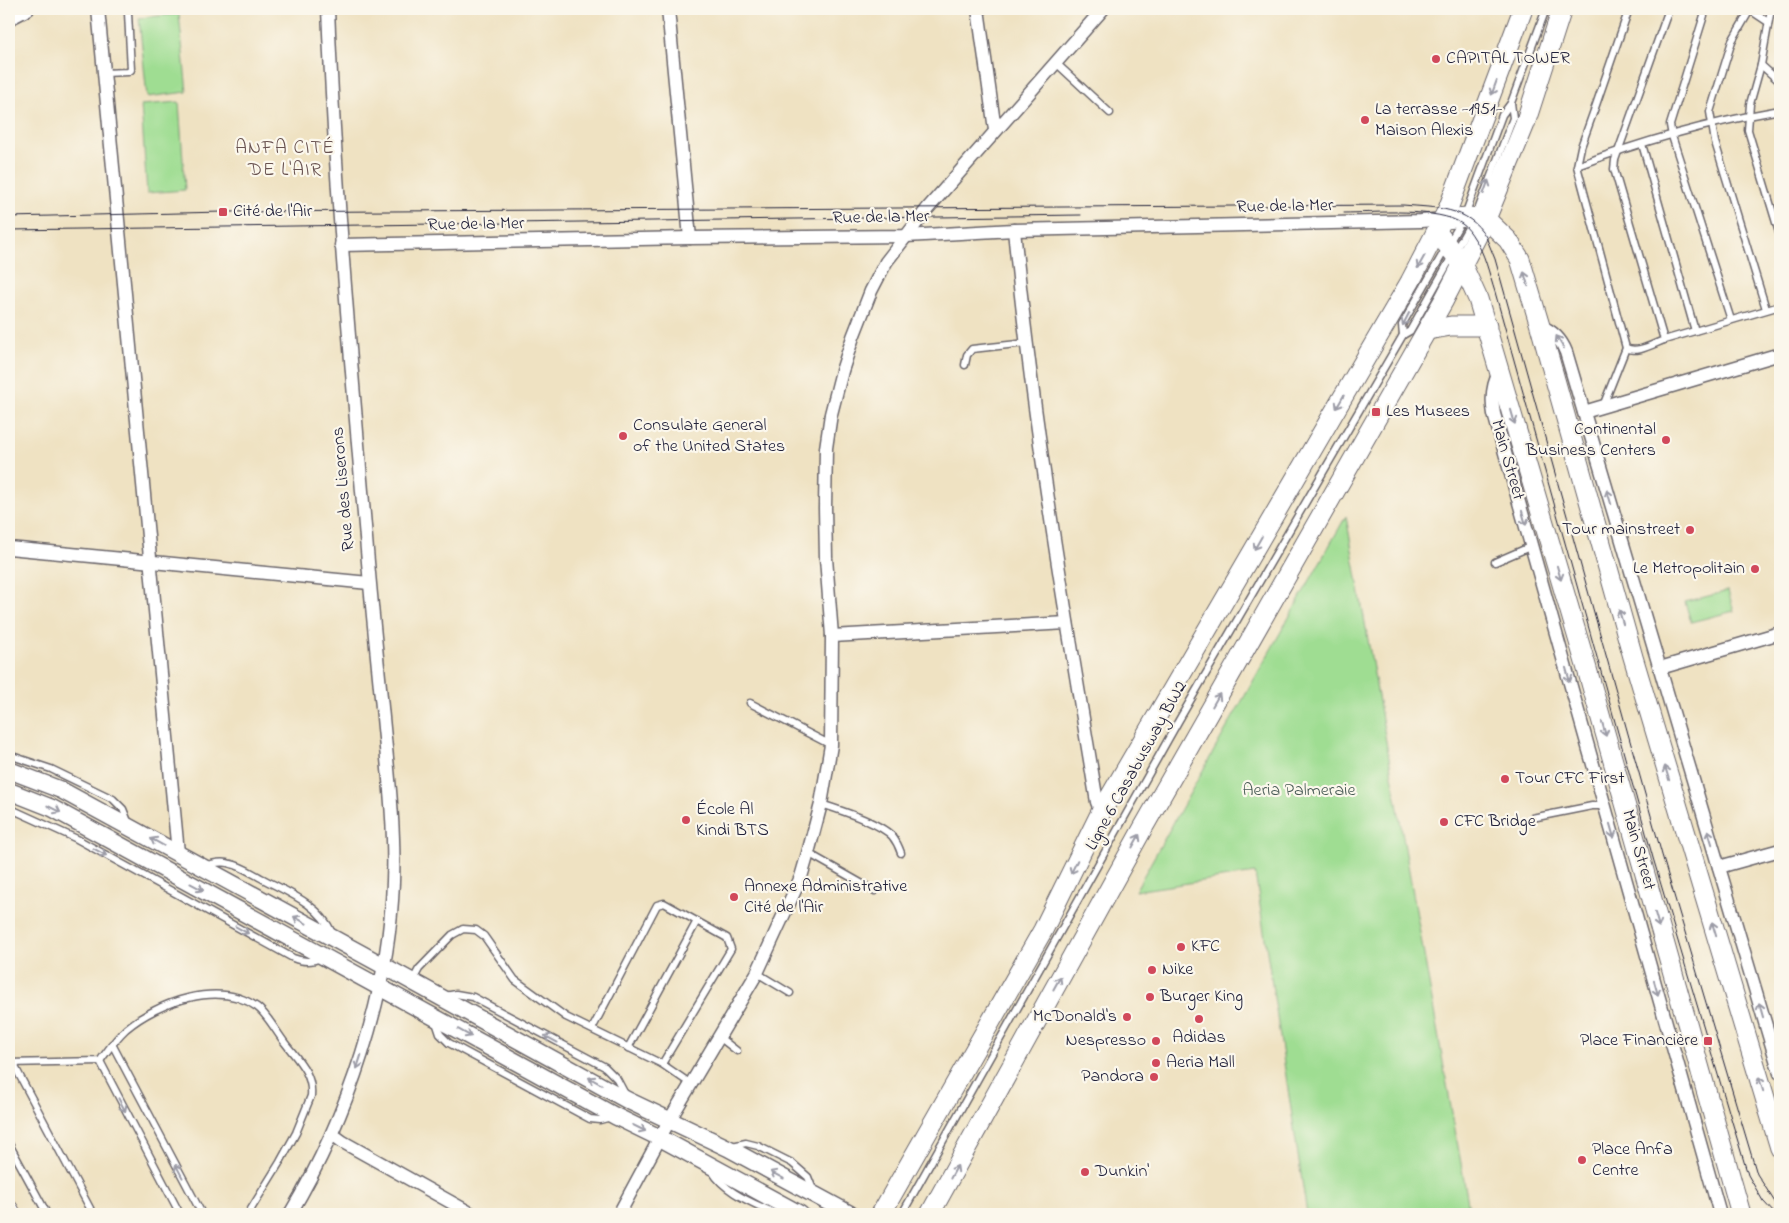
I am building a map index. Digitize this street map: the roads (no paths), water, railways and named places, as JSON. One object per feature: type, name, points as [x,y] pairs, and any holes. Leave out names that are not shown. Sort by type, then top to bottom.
[{"type":"main road","points":[[930,1214],[1143,828],[1428,330],[1449,243],[1492,94],[1523,9]]},
{"type":"main road","points":[[881,1214],[1043,930],[1101,812],[1410,282],[1474,218],[1525,124],[1562,9]]},
{"type":"main road","points":[[1449,243],[1474,218]]},
{"type":"main road","points":[[1474,218],[1508,240],[1520,259],[1632,657],[1780,1148]]},
{"type":"main road","name":"Main Street","points":[[1449,243],[1474,287],[1487,326],[1587,669],[1741,1214]]},
{"type":"main road","points":[[1428,330],[1451,326],[1487,326]]},
{"type":"main road","points":[[9,1210],[11,1214]]},
{"type":"street","points":[[9,19],[28,9]]},
{"type":"street","points":[[98,9],[178,853]]},
{"type":"street","name":"Rue des Liserons","points":[[290,1214],[304,1191],[332,1134],[360,1059],[384,966],[393,880],[391,803],[369,583],[341,245],[328,9]]},
{"type":"street","points":[[668,9],[690,238]]},
{"type":"street","points":[[978,9],[995,130]]},
{"type":"street","points":[[619,1214],[669,1120],[757,973],[801,877],[808,853],[821,804],[831,745],[832,636],[825,508],[826,448],[831,414],[850,346],[871,292],[886,262],[928,208],[1102,9]]},
{"type":"street","name":"Rue de la Mer","points":[[341,245],[906,236],[1014,230],[1421,221],[1449,243]]},
{"type":"street","points":[[1014,230],[1026,343],[1066,623],[1097,802],[1101,812]]},
{"type":"street","points":[[1540,326],[1554,333],[1563,345],[1780,1073]]},
{"type":"street","points":[[1584,412],[1780,354]]},
{"type":"street","name":"Main Street","points":[[1500,370],[1492,388],[1492,406],[1720,1214]]},
{"type":"street","points":[[9,548],[150,560],[369,583]]},
{"type":"street","points":[[832,636],[1066,623]]},
{"type":"street","points":[[1660,668],[1780,633]]},
{"type":"street","points":[[9,770],[60,790],[627,1100],[728,1148],[850,1214]]},
{"type":"street","points":[[9,791],[52,808],[615,1116],[660,1138],[800,1214]]},
{"type":"street","points":[[1719,867],[1780,850]]},
{"type":"street","points":[[332,1134],[472,1214]]},
{"type":"lane","points":[[1474,218],[1502,115],[1511,103],[1546,9]]},
{"type":"lane","points":[[1603,407],[1626,348],[1577,166],[1580,147],[1629,9]]},
{"type":"lane","points":[[1664,340],[1614,169],[1615,160],[1669,9]]},
{"type":"lane","points":[[1706,9],[1670,125],[1731,320]]},
{"type":"lane","points":[[1771,9],[1762,65],[1750,104],[1748,130],[1780,236]]},
{"type":"lane","points":[[1766,309],[1715,142],[1710,112],[1732,41],[1749,10],[1768,22]]},
{"type":"lane","points":[[104,73],[128,72],[131,70],[128,13]]},
{"type":"lane","points":[[1055,62],[1110,112]]},
{"type":"lane","points":[[1762,65],[1780,82]]},
{"type":"lane","points":[[1474,218],[1513,118],[1511,103]]},
{"type":"lane","points":[[1577,166],[1619,150],[1712,125],[1780,110]]},
{"type":"lane","points":[[1642,144],[1695,331]]},
{"type":"lane","name":"Ligne 6 Casabusway BW2","points":[[902,1214],[1179,720],[1402,335],[1402,325],[1449,243]]},
{"type":"lane","points":[[1626,348],[1638,350],[1664,340],[1780,306]]},
{"type":"lane","points":[[965,364],[968,351],[975,348],[1026,343]]},
{"type":"lane","points":[[1495,562],[1532,546]]},
{"type":"lane","points":[[750,703],[831,745]]},
{"type":"lane","points":[[9,755],[51,769],[113,798],[123,809],[130,828]]},
{"type":"lane","points":[[821,804],[845,812],[887,832],[898,845],[901,853]]},
{"type":"lane","points":[[1532,818],[1592,806],[1605,806]]},
{"type":"lane","points":[[9,808],[77,838],[292,958],[312,961],[324,956]]},
{"type":"lane","points":[[808,853],[875,891]]},
{"type":"lane","points":[[592,1030],[657,906],[664,903],[727,938],[731,949],[662,1064]]},
{"type":"lane","points":[[628,1048],[697,921]]},
{"type":"lane","points":[[413,982],[419,969],[452,935],[463,929],[476,930],[484,936],[515,980],[566,1017],[662,1064],[690,1084]]},
{"type":"lane","points":[[757,973],[790,993]]},
{"type":"lane","points":[[100,1062],[112,1044],[126,1029],[150,1012],[177,1000],[205,995],[233,996],[258,1008],[308,1073],[312,1090],[296,1133],[248,1214]]},
{"type":"lane","points":[[719,1037],[738,1052]]},
{"type":"lane","points":[[112,1044],[202,1214]]},
{"type":"lane","points":[[93,1214],[11,1063],[100,1062]]},
{"type":"lane","points":[[100,1062],[180,1214]]},
{"type":"lane","points":[[9,1144],[47,1214]]},
{"type":"lane","points":[[710,1165],[716,1178],[727,1188],[776,1214]]},
{"type":"tram line","points":[[9,217],[223,212],[1403,205],[1450,210],[1470,219],[1486,237],[1495,259],[1662,855],[1757,1174],[1780,1210]]},
{"type":"tram line","points":[[1344,213],[1405,212],[1438,215],[1452,219],[1467,228],[1481,250],[1495,292],[1653,858],[1748,1175],[1763,1201],[1775,1214]]},
{"type":"tram line","points":[[9,230],[1081,215]]},
{"type":"place","name":"CAPITAL TOWER","points":[[1436,59]]},
{"type":"place","name":"La terrasse -1951- Maison Alexis","points":[[1365,120]]},
{"type":"place","name":"Cité de l'Air","points":[[223,212]]},
{"type":"place","name":"Les Musees","points":[[1376,412]]},
{"type":"place","name":"Consulate General of the United States","points":[[623,436]]},
{"type":"place","name":"Continental Business Centers","points":[[1666,440]]},
{"type":"place","name":"Tour mainstreet","points":[[1690,530]]},
{"type":"place","name":"Le Metropolitain","points":[[1755,569]]},
{"type":"place","name":"Tour CFC First","points":[[1505,779]]},
{"type":"place","name":"École Al Kindi BTS","points":[[686,820]]},
{"type":"place","name":"CFC Bridge","points":[[1444,822]]},
{"type":"place","name":"Annexe Administrative Cité de l'Air","points":[[734,897]]},
{"type":"place","name":"KFC","points":[[1181,947]]},
{"type":"place","name":"Nike","points":[[1152,970]]},
{"type":"place","name":"Burger King","points":[[1150,997]]},
{"type":"place","name":"McDonald's","points":[[1127,1017]]},
{"type":"place","name":"Adidas","points":[[1199,1019]]},
{"type":"place","name":"Nespresso","points":[[1156,1041]]},
{"type":"place","name":"Place Financière","points":[[1708,1041]]},
{"type":"place","name":"Aeria Mall","points":[[1156,1063]]},
{"type":"place","name":"Pandora","points":[[1154,1077]]},
{"type":"place","name":"Place Anfa Centre","points":[[1582,1160]]},
{"type":"place","name":"Dunkin'","points":[[1085,1172]]},
{"type":"district","name":"ANFA CITÉ DE L'AIR","points":[[285,159]]},
{"type":"park label","name":"Aeria Palmeraie","points":[[1299,791]]}]
